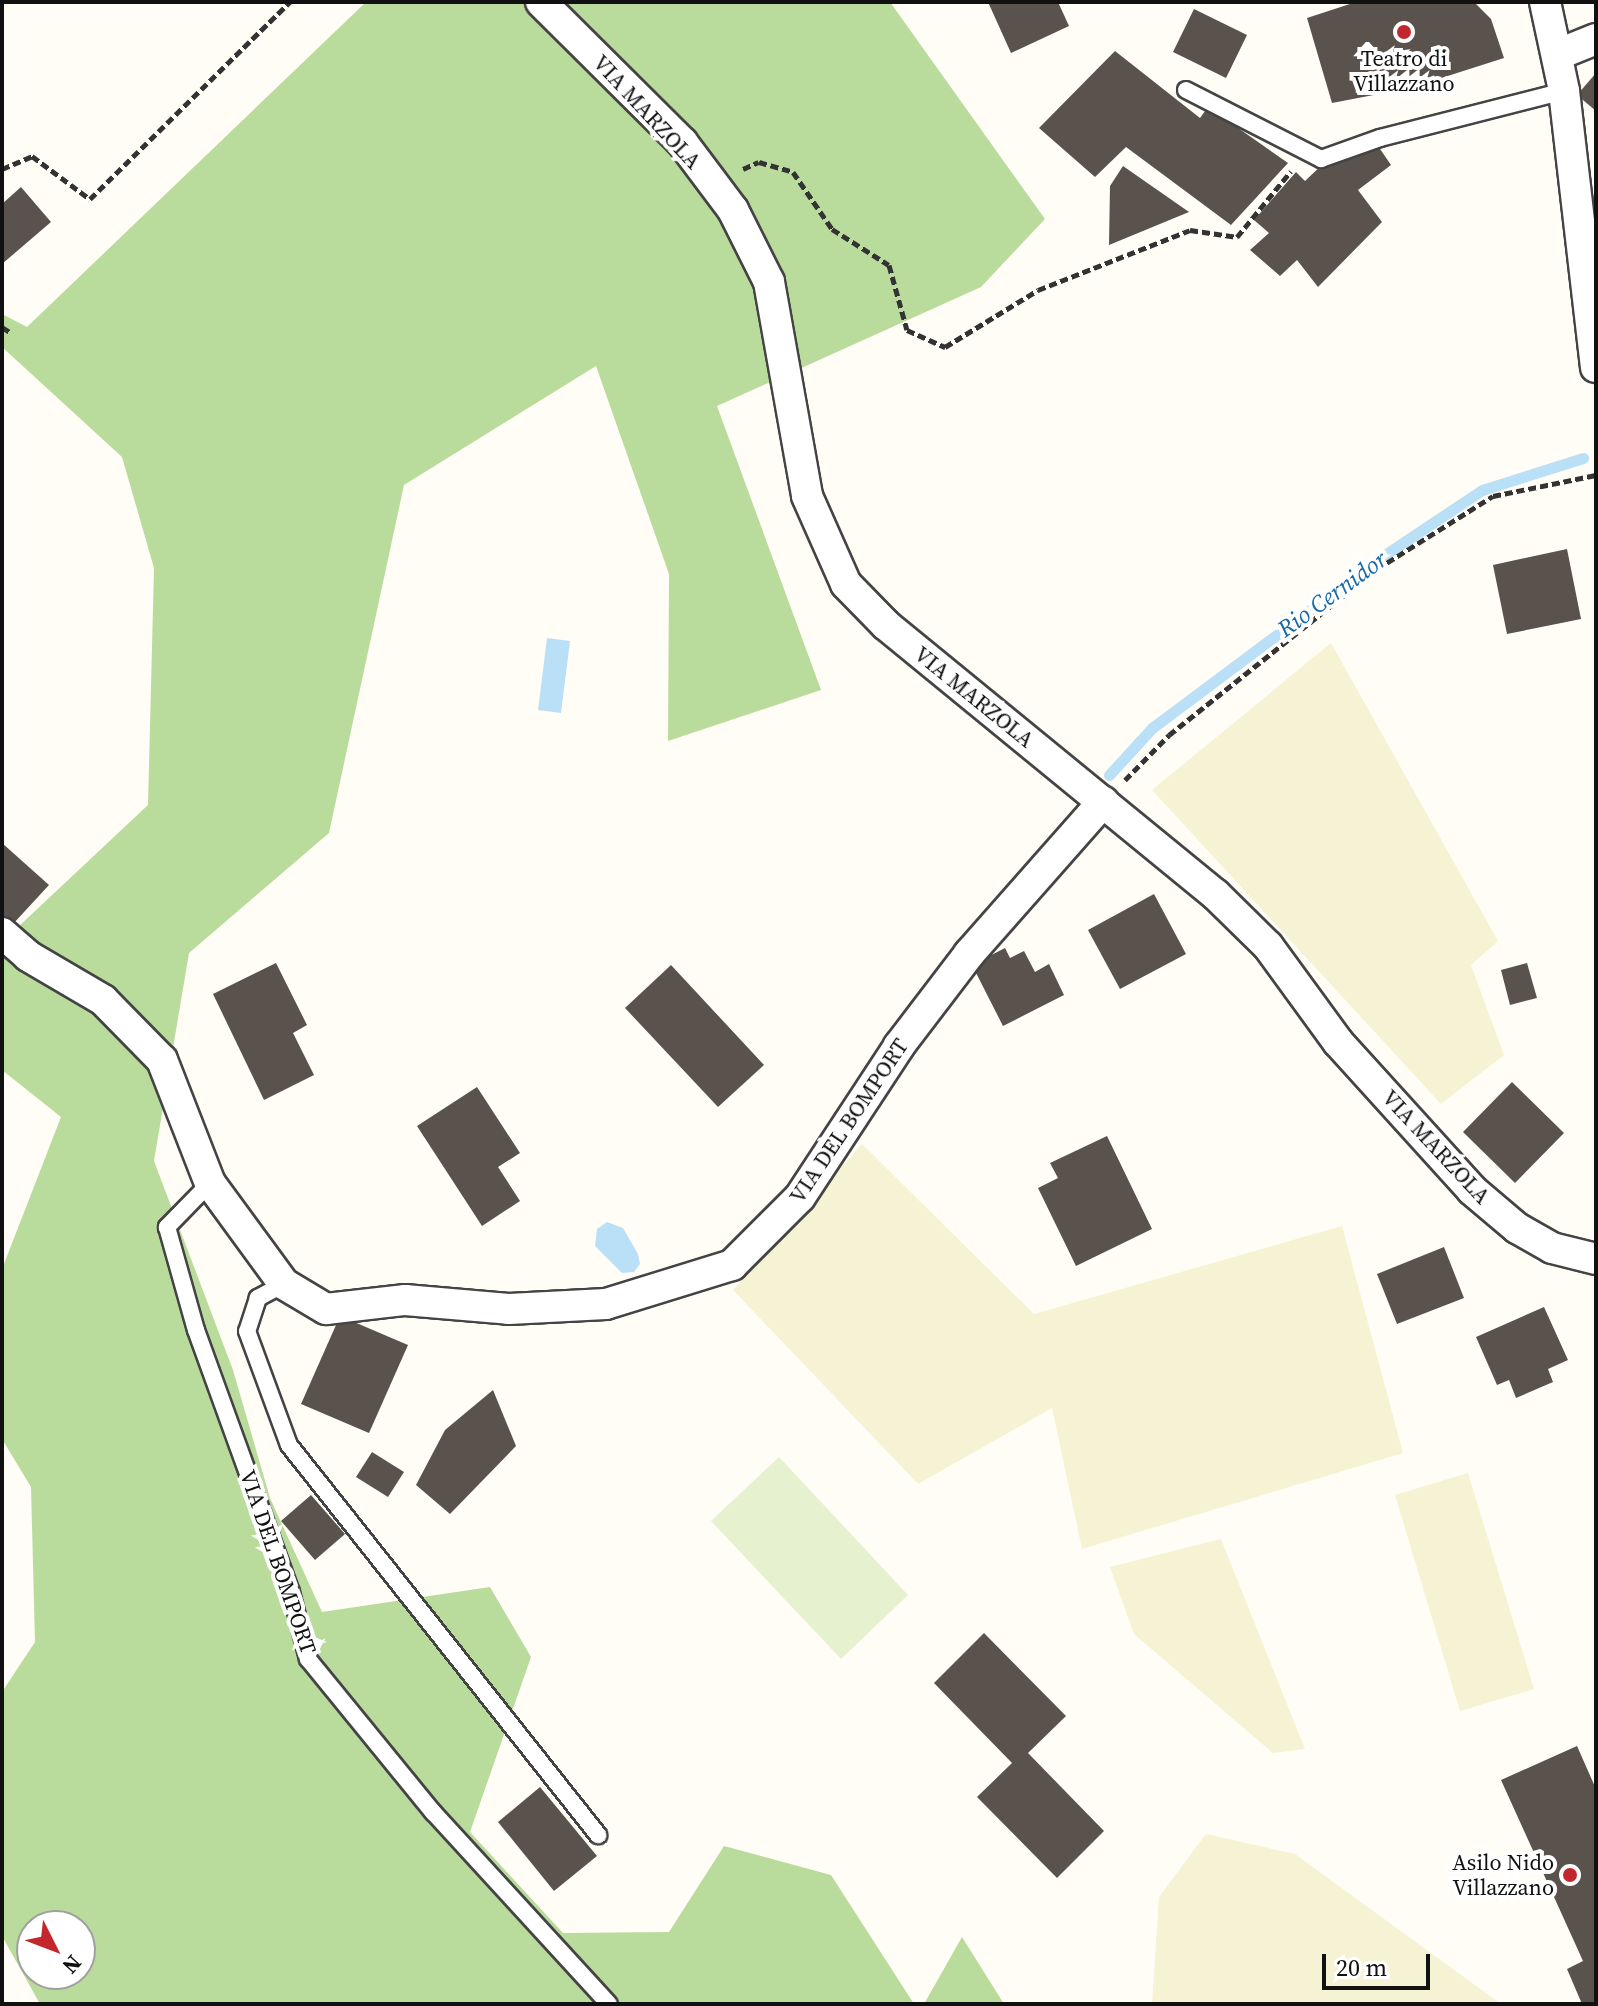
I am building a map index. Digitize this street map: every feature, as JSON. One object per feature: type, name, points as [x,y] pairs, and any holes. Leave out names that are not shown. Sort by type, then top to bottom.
[{"type":"street","name":"VIA MARZOLA","points":[[541,2],[682,142],[733,210],[769,282],[807,496],[846,584],[886,625],[1215,894],[1268,946],[1338,1042],[1472,1190],[1517,1228],[1552,1248],[1596,1259]]},
{"type":"street","points":[[1545,2],[1559,54],[1596,367]]},
{"type":"street","points":[[1559,54],[1596,39]]},
{"type":"street","name":"VIA DEL BOMPORT","points":[[2,933],[28,956],[103,1000],[162,1060],[210,1183],[284,1284],[326,1309],[405,1300],[509,1309],[606,1304],[732,1265],[800,1197],[899,1046],[969,954],[1103,802]]},
{"type":"lane","points":[[1186,90],[1321,159],[1564,91]]},
{"type":"lane","name":"VIA DEL BOMPORT","points":[[210,1183],[167,1227],[196,1330],[291,1592],[308,1659],[433,1812],[609,2004]]},
{"type":"lane","points":[[284,1284],[258,1298],[247,1331],[289,1445],[598,1835]]},
{"type":"path","points":[[2,169],[32,156],[90,199],[290,2]]},
{"type":"path","points":[[711,181],[759,162],[793,172],[832,229],[889,265],[907,330],[945,347],[1038,290],[1190,230],[1237,237],[1293,168],[1321,159]]},
{"type":"path","points":[[2,327],[10,332]]},
{"type":"path","points":[[1103,802],[1169,735],[1377,569],[1493,496],[1596,475]]},
{"type":"shaded area","points":[[1331,643],[1498,941],[1471,965],[1504,1055],[1441,1104],[1152,790]]},
{"type":"shaded area","points":[[862,1144],[1034,1314],[1342,1226],[1403,1453],[1082,1549],[1052,1408],[918,1484],[733,1290]]},
{"type":"shaded area","points":[[1468,1473],[1534,1689],[1460,1711],[1395,1495]]},
{"type":"shaded area","points":[[1221,1539],[1305,1749],[1273,1753],[1134,1634],[1110,1567]]},
{"type":"shaded area","points":[[1206,1834],[1295,1854],[1501,2004],[1152,2004],[1159,1897]]},
{"type":"green space","points":[[366,2],[890,2],[1045,219],[981,287],[717,406],[821,690],[668,741],[669,574],[596,366],[404,485],[329,833],[189,953],[154,1161],[233,1370],[270,1498],[322,1612],[490,1587],[531,1657],[470,1832],[563,1933],[669,1932],[724,1846],[831,1875],[914,2004],[40,2004],[32,1990],[96,1990],[96,1910],[16,1910],[16,1961],[2,1936],[2,1692],[35,1642],[31,1487],[2,1439],[2,1269],[61,1117],[2,1070],[2,942],[148,805],[154,568],[122,457],[2,347],[2,314],[27,327]]},
{"type":"green space","points":[[779,1457],[908,1595],[841,1659],[711,1521]]},
{"type":"green space","points":[[962,1937],[1004,2004],[924,2004]]},
{"type":"water","points":[[547,638],[570,641],[561,713],[538,710]]},
{"type":"water","points":[[607,1222],[623,1228],[638,1254],[640,1264],[634,1272],[622,1273],[595,1246],[597,1229]]},
{"type":"building","points":[[988,2],[1058,2],[1069,26],[1011,53]]},
{"type":"building","points":[[1356,2],[1474,2],[1491,19],[1504,58],[1410,88],[1332,103],[1307,18]]},
{"type":"building","points":[[1194,9],[1247,35],[1226,78],[1173,52]]},
{"type":"building","points":[[1115,51],[1200,118],[1208,107],[1288,163],[1231,225],[1126,147],[1095,177],[1039,128]]},
{"type":"building","points":[[1596,73],[1596,111],[1577,95]]},
{"type":"building","points":[[1378,146],[1391,165],[1358,190],[1382,222],[1318,287],[1297,260],[1280,276],[1250,250],[1269,233],[1254,220],[1296,172],[1305,181],[1324,163]]},
{"type":"building","points":[[1123,166],[1189,212],[1109,245],[1110,186]]},
{"type":"building","points":[[21,187],[51,222],[2,264],[2,204]]},
{"type":"building","points":[[1567,549],[1581,619],[1507,634],[1493,565]]},
{"type":"building","points":[[2,843],[49,885],[13,924],[2,914]]},
{"type":"building","points":[[1154,894],[1186,954],[1120,989],[1088,930]]},
{"type":"building","points":[[1005,948],[1010,958],[1024,951],[1035,972],[1049,964],[1064,995],[1003,1026],[972,965]]},
{"type":"building","points":[[276,963],[307,1025],[293,1033],[314,1075],[264,1100],[213,994]]},
{"type":"building","points":[[1527,963],[1537,998],[1510,1005],[1501,970]]},
{"type":"building","points":[[671,965],[764,1065],[718,1107],[625,1008]]},
{"type":"building","points":[[1512,1082],[1564,1133],[1515,1183],[1463,1132]]},
{"type":"building","points":[[477,1087],[520,1153],[498,1167],[520,1201],[482,1226],[417,1126]]},
{"type":"building","points":[[1107,1136],[1152,1229],[1076,1266],[1038,1188],[1058,1178],[1050,1163]]},
{"type":"building","points":[[1444,1247],[1464,1298],[1397,1324],[1377,1274]]},
{"type":"building","points":[[1544,1307],[1568,1360],[1548,1369],[1553,1382],[1516,1398],[1509,1380],[1497,1385],[1476,1337]]},
{"type":"building","points":[[340,1316],[408,1345],[369,1433],[301,1404]]},
{"type":"building","points":[[493,1390],[516,1446],[450,1514],[416,1485],[445,1430]]},
{"type":"building","points":[[372,1452],[404,1472],[388,1497],[356,1477]]},
{"type":"building","points":[[311,1495],[345,1534],[315,1560],[281,1521]]},
{"type":"building","points":[[984,1633],[1066,1716],[1028,1753],[1104,1831],[1057,1878],[977,1797],[1012,1763],[934,1683]]},
{"type":"building","name":"Asilo Nido Villazzano","points":[[1577,1746],[1596,1789],[1596,2004],[1582,2004],[1567,1969],[1583,1961],[1501,1780]]},
{"type":"building","points":[[540,1787],[597,1856],[554,1891],[498,1822]]},
{"type":"waterway","name":"Rio Cernidor","points":[[1109,775],[1152,728],[1371,564],[1482,490],[1583,458]]},
{"type":"place","name":"Teatro di Villazzano","points":[[1404,32]]},
{"type":"place","name":"Asilo Nido Villazzano","points":[[1570,1875]]}]
